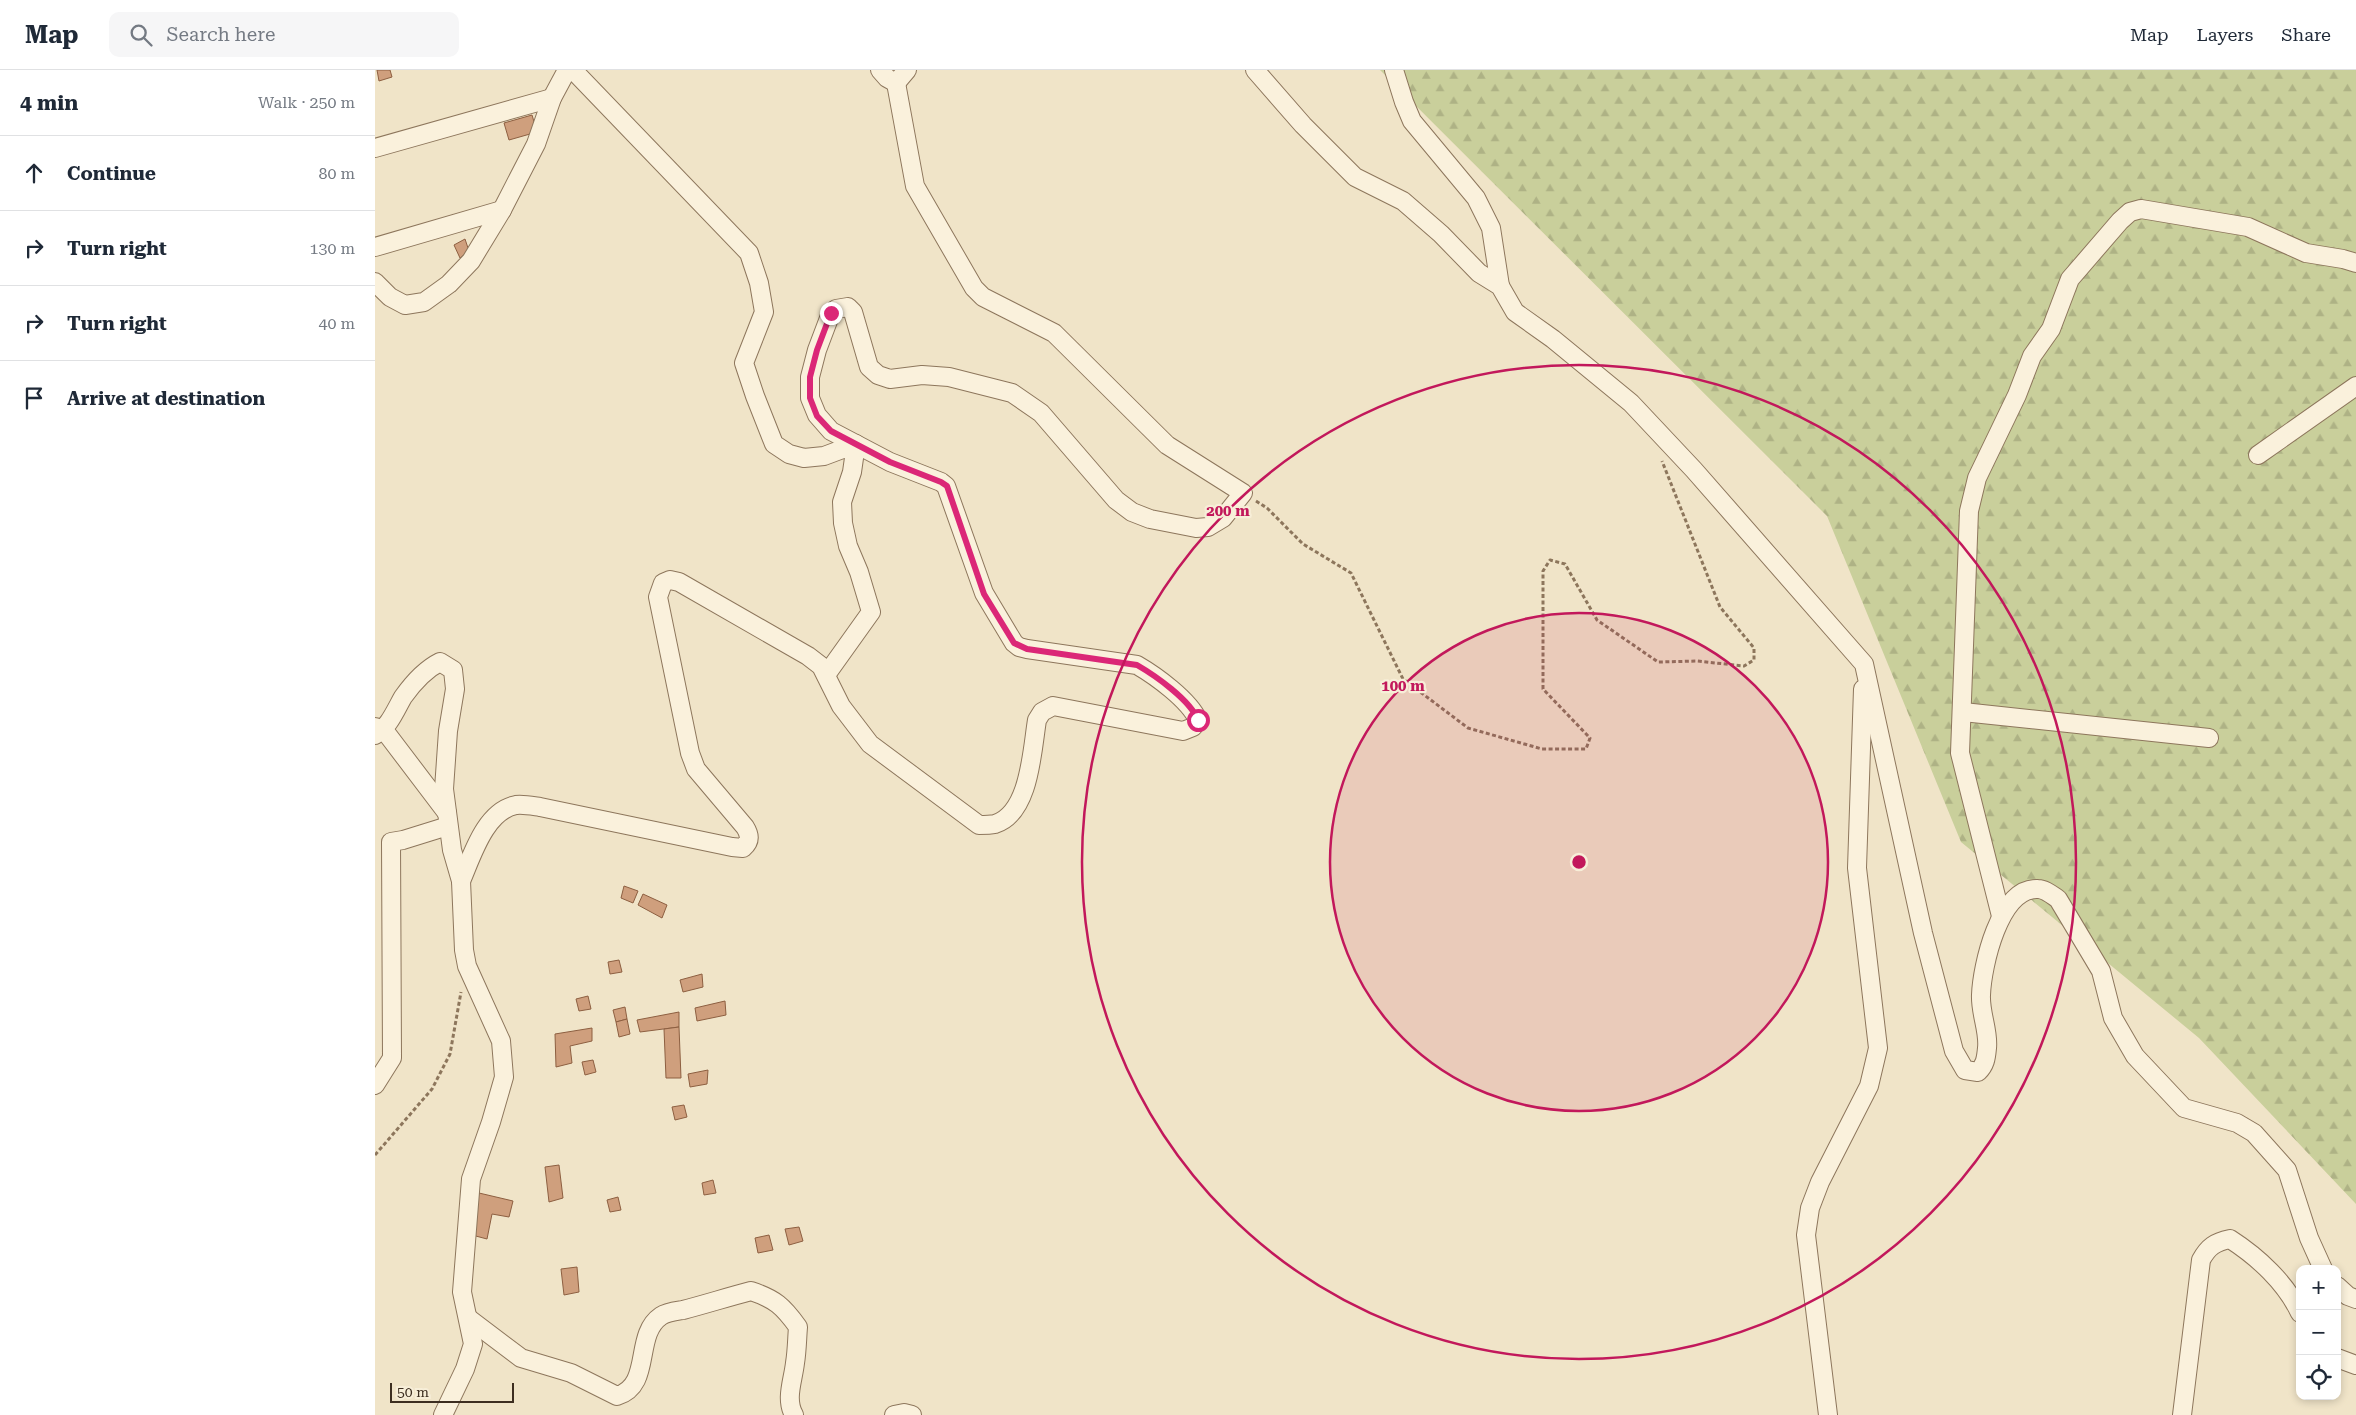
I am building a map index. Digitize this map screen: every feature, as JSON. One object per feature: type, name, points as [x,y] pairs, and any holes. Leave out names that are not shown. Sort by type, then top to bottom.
[{"type":"street","points":[[375,282],[390,297],[405,305],[424,302],[449,284],[471,261],[502,210],[536,144],[551,98],[567,70]]},
{"type":"street","points":[[573,70],[749,253],[759,283],[764,312],[744,363],[774,444],[789,454],[804,458],[824,456],[856,444]]},
{"type":"street","points":[[461,881],[488,825],[503,809],[518,804],[732,847],[743,848],[749,841],[745,826],[697,769],[690,753],[657,597],[663,583],[670,580],[679,582],[809,656],[821,666],[841,706],[871,744],[979,825],[995,824],[1011,813],[1020,802],[1025,789],[1037,720],[1042,712],[1053,706],[1183,731],[1193,727],[1198,720],[1193,709],[1151,673],[1137,665],[1027,649],[1014,643],[984,594],[947,486],[890,462],[831,431],[817,416],[810,398],[810,377],[824,327],[831,313],[843,306],[853,312],[869,367],[878,375],[890,379],[922,375],[949,376],[1012,394],[1041,413],[1117,500],[1132,512],[1150,519],[1196,528],[1208,527],[1223,518],[1243,493],[1167,445],[1054,333],[983,297],[974,288],[915,186],[901,76],[887,78],[880,70]]},
{"type":"street","points":[[1255,70],[1303,126],[1355,177],[1403,201],[1441,234],[1479,273],[1500,286]]},
{"type":"street","points":[[1394,70],[1412,121],[1475,198],[1491,228],[1500,286],[1515,312],[1553,339],[1631,403],[1864,664],[1923,933],[1954,1051],[1965,1070],[1978,1072],[1985,1064],[1987,1046],[1980,998],[1984,964],[2001,916],[2007,905],[2028,891],[2037,889],[2049,893],[2058,899],[2101,971],[2113,1018],[2135,1056],[2184,1108],[2237,1123],[2254,1133],[2287,1170],[2309,1238],[2321,1265]]},
{"type":"street","points":[[375,148],[551,98]]},
{"type":"street","points":[[2001,916],[1961,753],[1960,731],[1963,712],[1969,510],[1977,478],[2017,395],[2032,356],[2051,329],[2070,279],[2097,250],[2110,232],[2130,212],[2141,209],[2248,227],[2306,253],[2343,259],[2356,264]]},
{"type":"street","points":[[375,247],[502,210]]},
{"type":"street","points":[[2258,455],[2356,386]]},
{"type":"street","points":[[826,675],[871,612],[859,572],[848,546],[843,523],[842,502],[852,472],[856,444]]},
{"type":"street","points":[[443,1415],[465,1369],[473,1344],[462,1292],[471,1179],[504,1077],[501,1040],[467,966],[463,950],[461,881],[447,819],[444,789],[455,689],[453,670],[440,662],[426,668],[378,731],[447,819]]},
{"type":"street","points":[[1828,1415],[1806,1235],[1810,1208],[1820,1182],[1869,1086],[1878,1048],[1857,868],[1864,664]]},
{"type":"street","points":[[1963,712],[2209,738]]},
{"type":"street","points":[[375,1085],[381,1068],[393,1058],[389,860],[383,843],[403,840],[447,819]]},
{"type":"street","points":[[2183,1415],[2201,1260],[2207,1249],[2218,1242],[2230,1239],[2249,1251],[2291,1294],[2299,1310]]},
{"type":"street","points":[[2341,1290],[2356,1300]]},
{"type":"street","points":[[469,1318],[521,1358],[571,1373],[617,1396],[626,1393],[633,1387],[650,1328],[661,1316],[751,1291],[774,1299],[786,1310],[798,1327],[795,1366],[790,1392],[790,1408],[794,1415]]},
{"type":"street","points":[[2341,1359],[2356,1365]]},
{"type":"street","points":[[894,1415],[904,1413],[912,1415]]},
{"type":"path","points":[[1243,493],[1267,508],[1303,544],[1351,573],[1403,679],[1468,728],[1542,749],[1586,749],[1590,738],[1543,688],[1543,571],[1550,560],[1565,564],[1597,620],[1658,662],[1697,661],[1744,666],[1754,660],[1754,648],[1720,607],[1662,463],[1664,438]]},
{"type":"path","points":[[375,1155],[432,1089],[450,1054],[455,1016],[467,966]]},
{"type":"green space","points":[[1380,70],[2356,70],[2356,1204],[2199,1038],[1961,842],[1827,516]]},
{"type":"building","points":[[377,70],[390,70],[392,77],[379,81]]},
{"type":"building","points":[[532,115],[537,132],[509,140],[504,123]]},
{"type":"building","points":[[465,239],[469,251],[460,258],[454,245]]},
{"type":"building","points":[[624,886],[638,891],[633,903],[621,898]]},
{"type":"building","points":[[643,894],[667,905],[662,918],[638,905]]},
{"type":"building","points":[[619,960],[622,972],[610,974],[608,962]]},
{"type":"building","points":[[702,974],[703,987],[683,992],[680,980]]},
{"type":"building","points":[[588,996],[591,1009],[579,1011],[576,999]]},
{"type":"building","points":[[725,1001],[726,1015],[697,1021],[695,1008]]},
{"type":"building","points":[[625,1007],[627,1019],[616,1022],[613,1010]]},
{"type":"building","points":[[679,1012],[679,1027],[640,1032],[637,1020]]},
{"type":"building","points":[[627,1019],[630,1034],[619,1037],[616,1022]]},
{"type":"building","points":[[679,1027],[681,1078],[666,1078],[664,1029]]},
{"type":"building","points":[[592,1028],[592,1041],[570,1046],[572,1063],[556,1067],[555,1034]]},
{"type":"building","points":[[593,1060],[596,1072],[585,1075],[582,1062]]},
{"type":"building","points":[[708,1070],[707,1084],[690,1087],[688,1074]]},
{"type":"building","points":[[684,1105],[687,1117],[675,1120],[672,1107]]},
{"type":"building","points":[[559,1165],[563,1198],[549,1202],[545,1167]]},
{"type":"building","points":[[713,1180],[716,1193],[704,1195],[702,1183]]},
{"type":"building","points":[[479,1193],[513,1201],[509,1217],[492,1214],[487,1239],[472,1235]]},
{"type":"building","points":[[618,1197],[621,1210],[610,1212],[607,1200]]},
{"type":"building","points":[[799,1227],[803,1241],[789,1245],[785,1229]]},
{"type":"building","points":[[769,1235],[773,1250],[758,1253],[755,1238]]},
{"type":"building","points":[[577,1267],[579,1292],[564,1295],[561,1269]]},
{"type":"route","points":[[831,313],[824,327],[810,377],[810,398],[817,416],[831,431],[890,462],[947,486],[984,594],[1014,643],[1019,647],[1027,649],[1137,665],[1151,673],[1193,709],[1198,720]]}]
